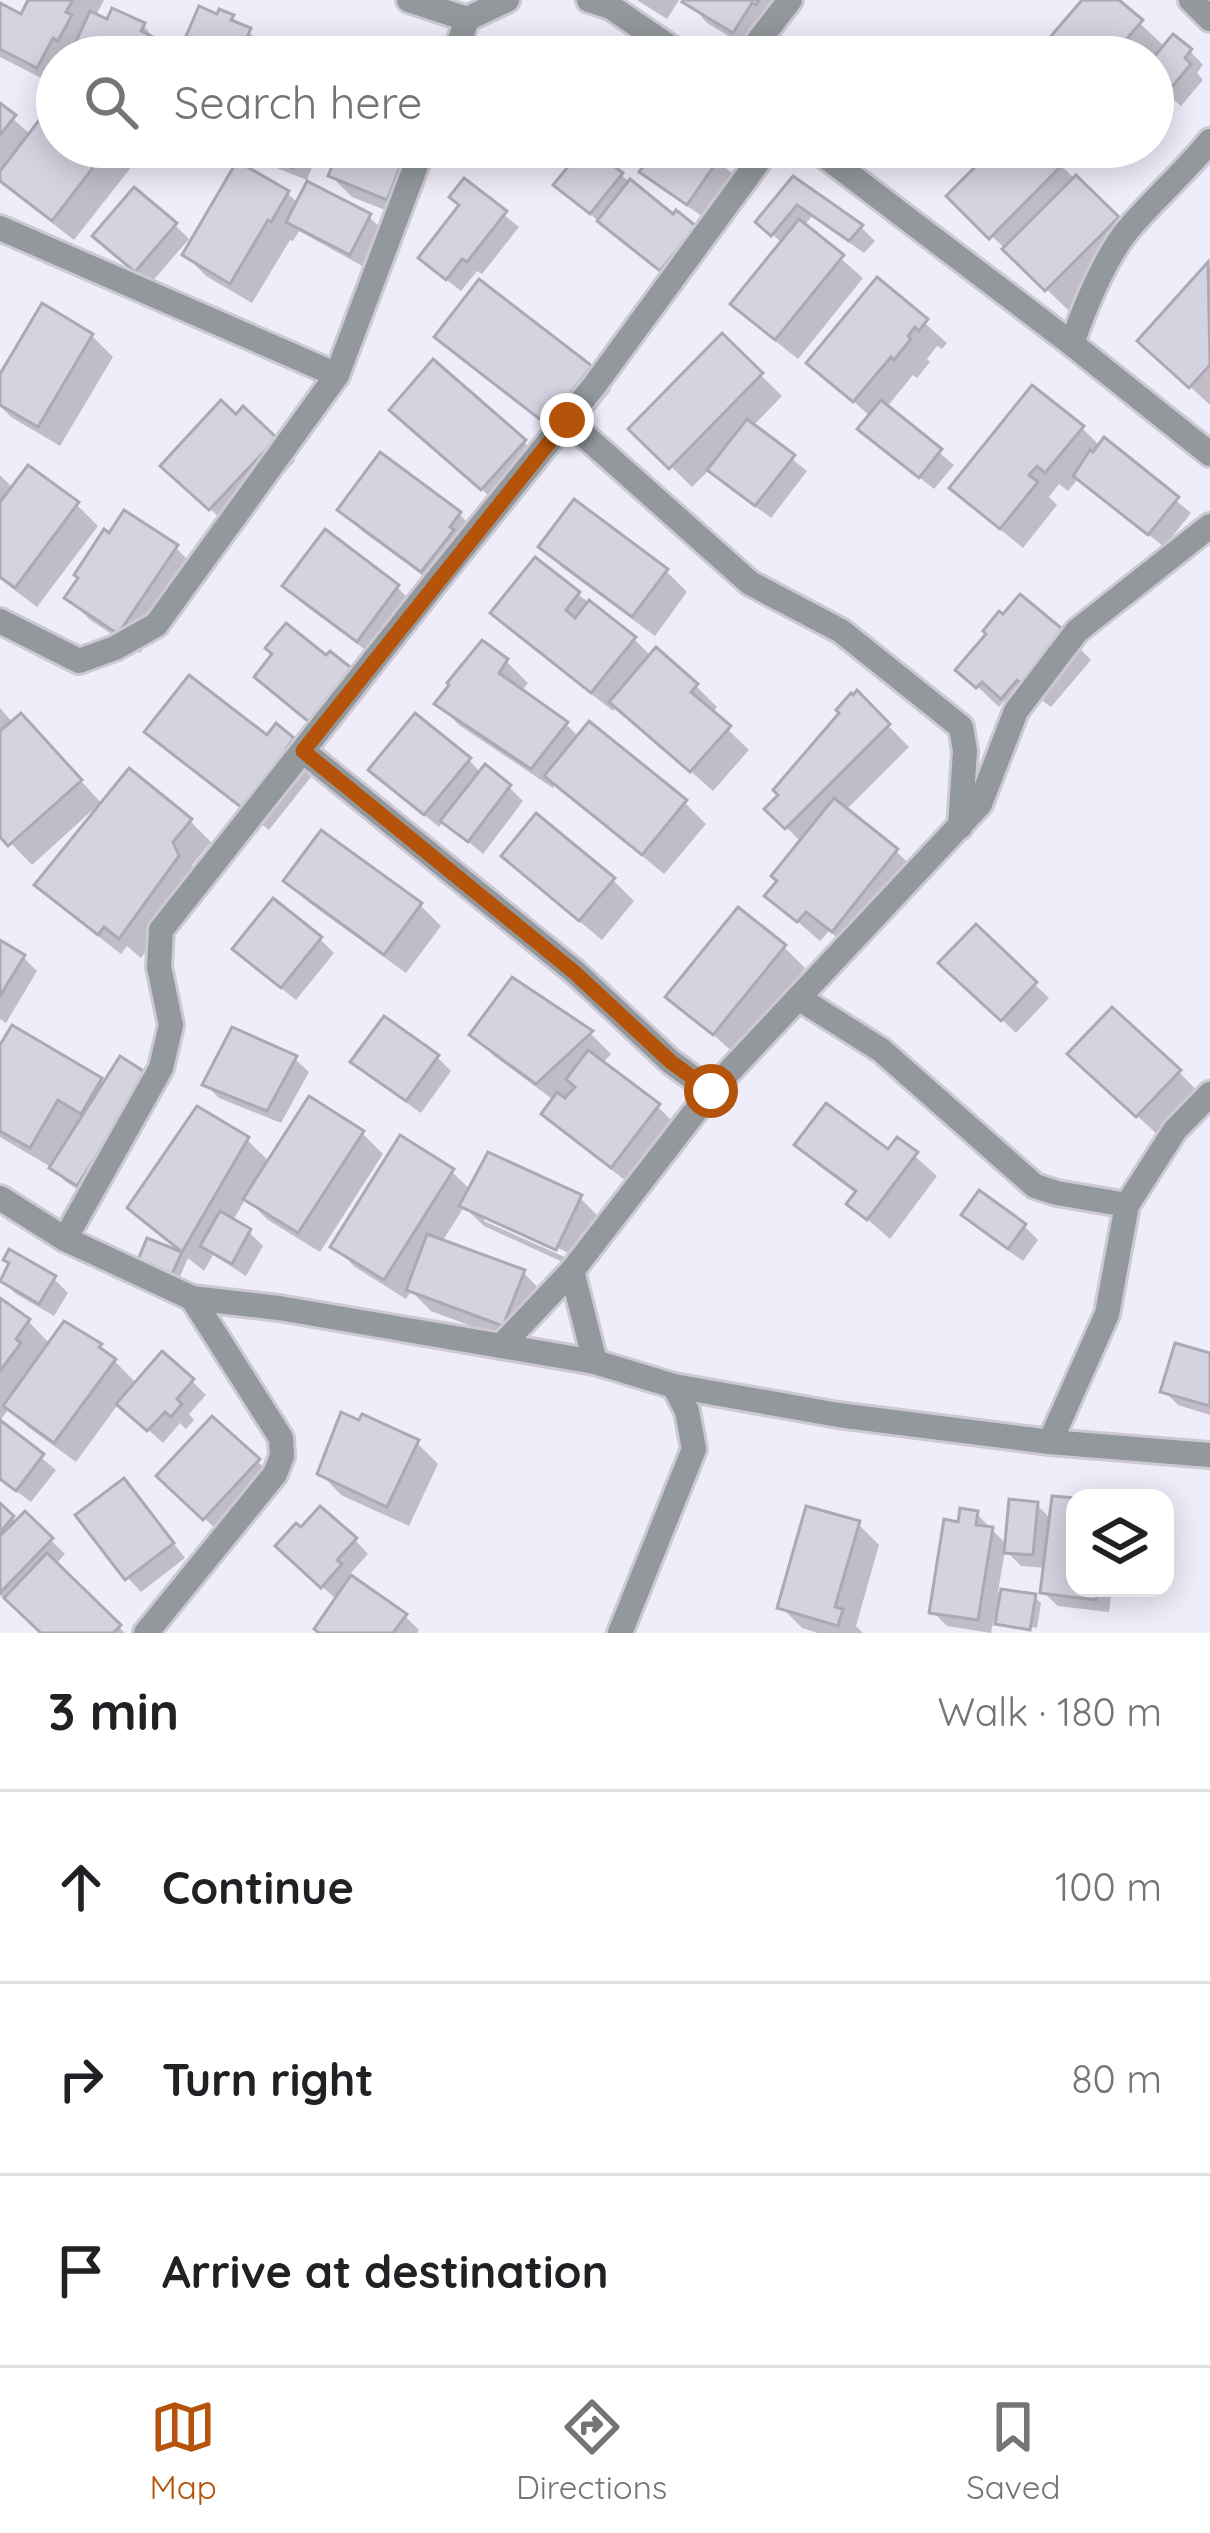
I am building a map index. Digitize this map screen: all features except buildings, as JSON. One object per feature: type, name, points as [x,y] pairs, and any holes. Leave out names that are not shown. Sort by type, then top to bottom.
[{"type":"street","points":[[409,0],[467,19],[507,0]]},
{"type":"street","points":[[589,0],[611,7],[653,36]]},
{"type":"street","points":[[762,36],[790,0]]},
{"type":"street","points":[[1190,0],[1210,19]]},
{"type":"street","points":[[461,36],[467,19]]},
{"type":"street","points":[[1072,344],[1086,303],[1128,228],[1210,141]]},
{"type":"street","points":[[0,621],[80,661],[156,625],[337,375],[415,168]]},
{"type":"street","points":[[65,1239],[161,1068],[171,1025],[159,967],[161,930],[567,420],[753,168]]},
{"type":"street","points":[[840,168],[1210,454]]},
{"type":"street","points":[[0,228],[337,375]]},
{"type":"street","points":[[567,420],[750,583],[841,632],[962,728],[960,827]]},
{"type":"street","points":[[502,1346],[572,1271],[711,1091],[980,804],[1016,711],[1077,631],[1210,526]]},
{"type":"street","points":[[303,751],[574,972],[671,1062],[711,1091]]},
{"type":"street","points":[[800,999],[881,1050],[1035,1186],[1127,1205]]},
{"type":"street","points":[[1050,1442],[1107,1314],[1127,1205],[1175,1130],[1210,1094]]},
{"type":"street","points":[[0,1198],[65,1239],[192,1298],[279,1308],[595,1362],[674,1386],[838,1415],[1050,1442],[1210,1455]]},
{"type":"street","points":[[572,1271],[595,1362]]},
{"type":"street","points":[[146,1633],[275,1474],[282,1456],[281,1438],[192,1298]]},
{"type":"street","points":[[626,1628],[694,1449],[687,1411],[674,1386]]},
{"type":"route","points":[[567,420],[303,751],[574,972],[671,1062],[711,1091]]}]
